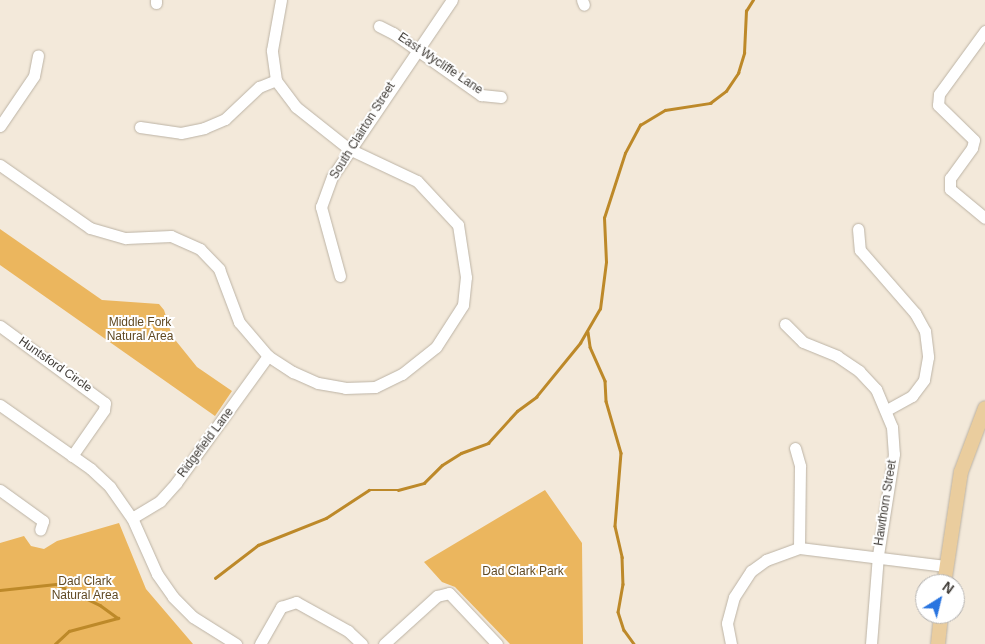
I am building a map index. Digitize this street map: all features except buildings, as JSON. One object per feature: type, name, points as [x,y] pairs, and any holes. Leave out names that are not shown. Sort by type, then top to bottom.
[{"type":"main road","points":[[945,574],[961,472],[985,408]]},
{"type":"main road","points":[[938,644],[940,624]]},
{"type":"street","points":[[0,165],[90,228],[126,238],[171,236],[200,249],[219,269],[239,322],[268,356],[318,383],[345,388],[375,387],[402,374],[436,347],[463,305],[466,277],[458,225],[417,181],[350,149],[296,107],[276,80],[272,50],[281,0]]},
{"type":"street","name":"South Clairton Street","points":[[340,276],[321,207],[332,177],[416,49],[452,0]]},
{"type":"street","name":"East Wycliffe Lane","points":[[379,26],[416,49],[481,95],[502,97]]},
{"type":"street","points":[[985,31],[939,94],[938,105],[974,140],[972,148],[950,178],[950,190],[985,218]]},
{"type":"street","points":[[0,126],[34,76],[38,55]]},
{"type":"street","points":[[140,127],[180,133],[204,128],[225,119],[259,87],[276,80]]},
{"type":"street","points":[[858,229],[860,250],[915,313],[925,331],[928,357],[924,380],[912,396],[888,410]]},
{"type":"street","name":"Hawthorn Street","points":[[785,324],[803,342],[836,356],[859,371],[876,389],[888,410],[894,454],[878,555],[871,644]]},
{"type":"street","name":"Huntsford Circle","points":[[0,326],[105,403],[104,410],[72,456]]},
{"type":"street","name":"Ridgefield Lane","points":[[132,518],[160,501],[176,483],[268,356]]},
{"type":"street","points":[[0,406],[72,456],[110,487],[132,518],[157,574],[173,597],[199,621],[236,644]]},
{"type":"street","points":[[795,448],[800,466],[799,548]]},
{"type":"street","points":[[0,490],[43,520],[40,530]]},
{"type":"street","points":[[731,644],[727,623],[734,597],[751,571],[766,560],[799,548],[878,555],[946,566]]},
{"type":"street","points":[[384,644],[437,596],[449,593],[497,644]]},
{"type":"street","points":[[260,644],[281,607],[296,602],[348,631],[362,644]]},
{"type":"green space","name":"Middle Fork Natural Area","points":[[0,229],[102,300],[159,304],[164,310],[172,336],[197,367],[232,391],[215,416],[0,265]]},
{"type":"green space","name":"Dad Clark Park","points":[[545,490],[582,543],[583,644],[510,644],[455,587],[442,582],[424,562]]},
{"type":"green space","name":"Dad Clark Natural Area","points":[[119,523],[146,589],[193,644],[0,644],[0,543],[24,536],[31,546],[44,549],[57,541]]},
{"type":"waterway","points":[[215,578],[258,545],[326,518],[369,490],[398,490],[424,483],[442,465],[461,453],[488,443],[517,411],[536,397],[580,343],[600,309],[606,262],[604,218],[625,153],[640,125],[665,110],[710,103],[726,91],[738,73],[744,53],[746,11],[753,0]]},
{"type":"waterway","points":[[588,332],[590,347],[605,381],[606,401],[621,453],[615,526],[622,557],[623,584],[618,612],[624,630],[634,644]]},
{"type":"waterway","points":[[0,590],[56,584],[100,605],[118,618]]},
{"type":"waterway","points":[[55,644],[69,631],[118,618]]}]
